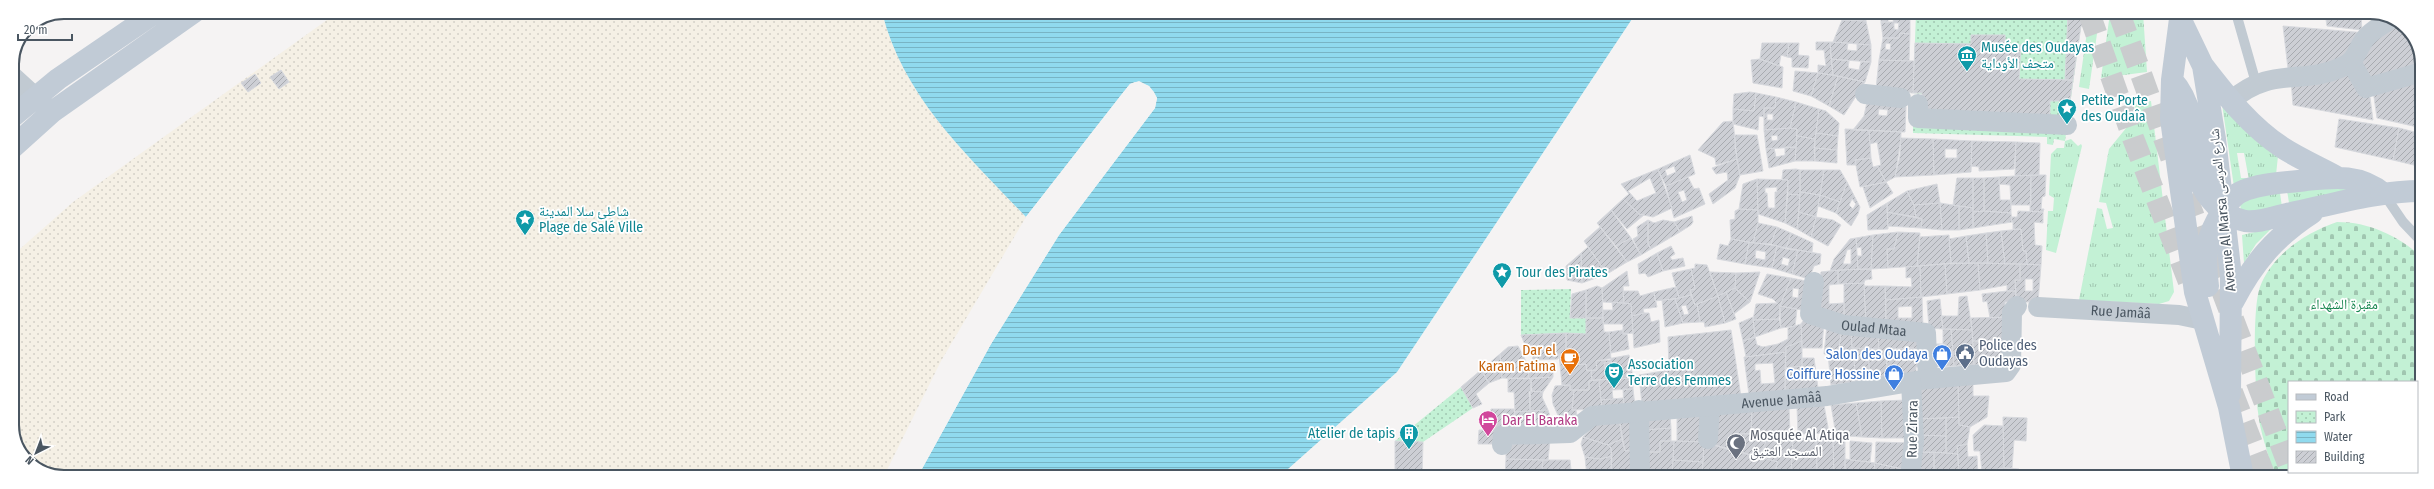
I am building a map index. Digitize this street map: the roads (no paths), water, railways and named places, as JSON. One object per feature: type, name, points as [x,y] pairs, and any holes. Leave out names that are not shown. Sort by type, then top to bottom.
[{"type":"street","points":[[19,111],[35,96],[140,19]]},
{"type":"street","points":[[151,19],[162,34]]},
{"type":"street","points":[[19,142],[52,112],[184,19]]},
{"type":"street","name":"Avenue Al Marsa شارع المرسى","points":[[2179,19],[2172,80],[2171,119],[2195,292],[2229,407],[2242,470]]},
{"type":"street","name":"Avenue Al Marsa شارع المرسى","points":[[2180,19],[2203,66],[2215,139],[2233,302],[2229,407]]},
{"type":"street","points":[[2231,101],[2256,83],[2281,77],[2324,72],[2351,62],[2364,40],[2387,22]]},
{"type":"street","points":[[2351,62],[2366,88],[2415,74]]},
{"type":"street","points":[[2203,66],[2231,101],[2263,133],[2284,148],[2337,177]]},
{"type":"street","points":[[2172,80],[2185,96],[2190,112],[2198,178],[2201,186],[2210,200],[2223,211],[2236,218],[2252,222],[2384,194],[2415,192]]},
{"type":"street","points":[[19,82],[52,112]]},
{"type":"street","points":[[1865,94],[1910,101],[1918,118],[2067,125]]},
{"type":"street","points":[[2203,320],[2209,302],[2206,249],[2210,232],[2223,211],[2238,194],[2250,188],[2337,177],[2364,181],[2384,194]]},
{"type":"street","points":[[2233,302],[2248,275],[2272,244],[2288,228],[2320,208]]},
{"type":"street","name":"Oulad Mtaa","points":[[1814,282],[1810,314],[1844,324],[1926,333],[1920,381]]},
{"type":"street","name":"Avenue Jamââ","points":[[1502,445],[1503,435],[1570,433],[1592,416],[1639,410],[1710,406],[1827,396],[1920,381],[2006,372],[2011,365],[2012,312],[2017,306]]},
{"type":"street","name":"Rue Jamââ","points":[[2038,308],[2179,315],[2203,320]]},
{"type":"street","name":"Rue Zirara","points":[[1911,470],[1920,381]]},
{"type":"street","points":[[1708,439],[1710,406]]},
{"type":"street","points":[[1639,410],[1640,470]]},
{"type":"lane","points":[[2238,19],[2256,83]]},
{"type":"lane","points":[[2384,194],[2403,222],[2415,234]]},
{"type":"water","points":[[884,19],[1632,19],[1397,372],[1287,470],[921,470],[991,344],[1059,235],[1155,108],[1157,98],[1149,86],[1135,82],[1130,84],[1026,217],[960,148],[940,124],[921,98],[905,71],[892,43]]},
{"type":"tunnel","points":[[2091,19],[2133,138],[2189,282]]},
{"type":"tunnel","points":[[2121,19],[2172,160]]},
{"type":"tunnel","points":[[2186,196],[2288,463]]},
{"type":"tunnel","points":[[2232,392],[2262,470]]},
{"type":"place","name":"Musée des Oudayas متحف الأوداية","points":[[1967,72]]},
{"type":"place","name":"Petite Porte des Oudaîa","points":[[2067,125]]},
{"type":"place","name":"شاطئ سلا المدينة Plage de Salé Ville","points":[[525,236]]},
{"type":"place","name":"Tour des Pirates","points":[[1502,289]]},
{"type":"place","name":"Police des Oudayas","points":[[1965,370]]},
{"type":"place","name":"Salon des Oudaya","points":[[1942,371]]},
{"type":"place","name":"Dar el Karam Fatima","points":[[1570,375]]},
{"type":"place","name":"Association Terre des Femmes","points":[[1614,389]]},
{"type":"place","name":"Coiffure Hossine","points":[[1894,391]]},
{"type":"place","name":"Dar El Baraka","points":[[1488,437]]},
{"type":"place","name":"Atelier de tapis","points":[[1409,450]]},
{"type":"place","name":"Mosquée Al Atiqa المسجد العتيق","points":[[1736,460]]},
{"type":"park label","name":"مقبرة الشهداء","points":[[2344,304]]}]
